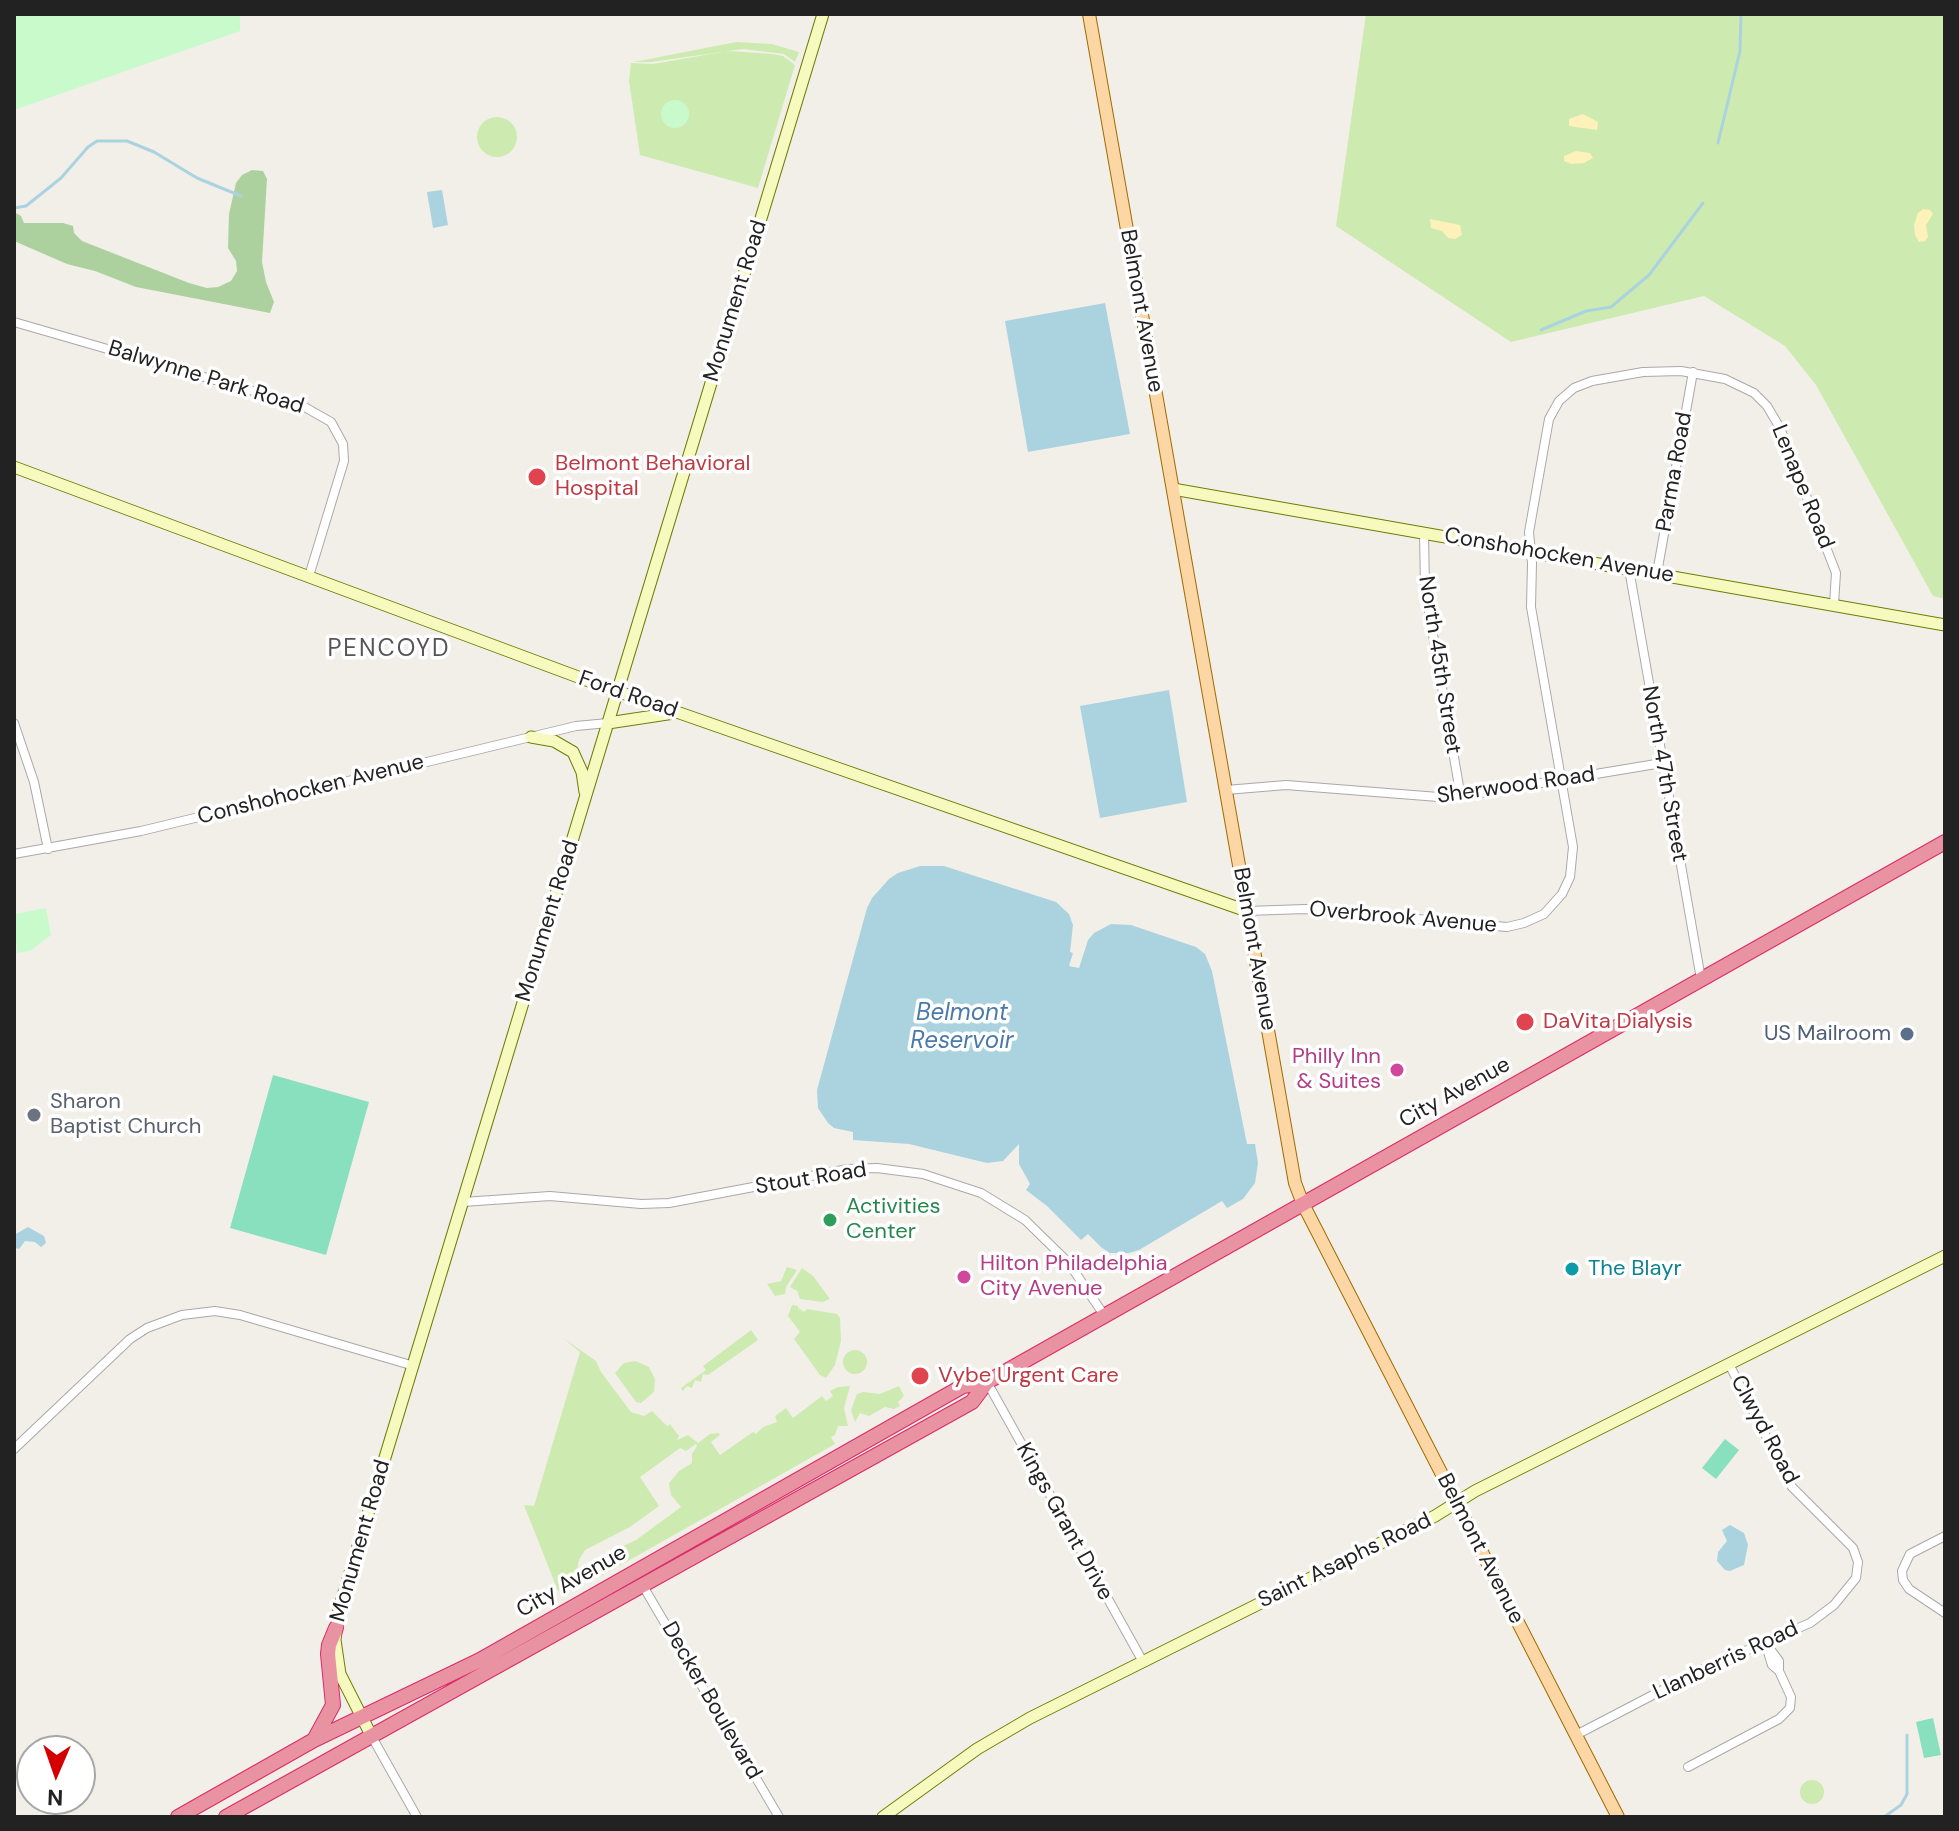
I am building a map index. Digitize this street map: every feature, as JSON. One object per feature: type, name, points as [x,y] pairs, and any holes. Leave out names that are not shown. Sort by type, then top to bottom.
[{"type":"highway","name":"City Avenue","points":[[178,1817],[314,1740],[480,1660],[963,1386],[987,1382],[1945,842]]},
{"type":"highway","name":"City Avenue","points":[[226,1817],[972,1402],[987,1382]]},
{"type":"highway","points":[[861,1464],[863,1442]]},
{"type":"highway","points":[[314,1740],[332,1710],[333,1690],[328,1654],[336,1628]]},
{"type":"main road","name":"Belmont Avenue","points":[[1089,14],[1295,1183],[1303,1204],[1618,1817]]},
{"type":"street","name":"Monument Road","points":[[417,1817],[340,1674],[335,1652],[342,1597],[823,14]]},
{"type":"street","name":"Balwynne Park Road","points":[[14,322],[301,405],[331,422],[343,444],[344,461],[309,576]]},
{"type":"street","name":"Lenape Road","points":[[1553,906],[1567,885],[1573,857],[1531,607],[1529,532],[1547,430],[1559,401],[1574,388],[1592,381],[1643,372],[1693,372],[1740,384],[1754,393],[1772,414],[1836,573],[1834,604]]},
{"type":"street","name":"Parma Road","points":[[1657,573],[1693,372]]},
{"type":"street","name":"Ford Road","points":[[14,467],[618,691],[1247,911]]},
{"type":"street","name":"Conshohocken Avenue","points":[[1173,489],[1945,625]]},
{"type":"street","name":"North 45th Street","points":[[1424,533],[1425,588],[1461,798]]},
{"type":"street","name":"North 47th Street","points":[[1629,569],[1701,979]]},
{"type":"street","points":[[608,723],[654,714],[680,713]]},
{"type":"street","points":[[14,723],[34,782],[48,849]]},
{"type":"street","name":"Conshohocken Avenue","points":[[14,854],[141,831],[576,726],[608,723]]},
{"type":"street","points":[[531,737],[554,741],[573,752],[582,772],[585,797]]},
{"type":"street","name":"Sherwood Road","points":[[1226,790],[1286,785],[1461,798],[1662,763]]},
{"type":"street","name":"Overbrook Avenue","points":[[1247,911],[1305,909],[1507,927],[1534,919],[1553,906]]},
{"type":"street","name":"Stout Road","points":[[463,1202],[550,1196],[641,1204],[669,1203],[833,1171],[869,1168],[910,1171],[967,1187],[1025,1220],[1068,1262],[1104,1315]]},
{"type":"street","name":"Saint Asaphs Road","points":[[883,1817],[996,1736],[1142,1660],[1400,1534],[1475,1491],[1945,1256]]},
{"type":"street","points":[[14,1449],[130,1339],[147,1328],[182,1315],[215,1311],[240,1315],[414,1366]]},
{"type":"street","name":"Clwyd Road","points":[[1729,1364],[1789,1482],[1848,1541],[1857,1557],[1858,1568]]},
{"type":"street","name":"Kings Grant Drive","points":[[987,1382],[1142,1660]]},
{"type":"street","points":[[1945,1536],[1910,1554],[1902,1571],[1909,1589],[1945,1613]]},
{"type":"street","name":"Llanberris Road","points":[[1576,1735],[1701,1670],[1810,1623],[1849,1590],[1858,1568]]},
{"type":"street","name":"Decker Boulevard","points":[[643,1586],[779,1817]]},
{"type":"street","points":[[1688,1767],[1787,1712],[1791,1697],[1779,1671],[1774,1650],[1765,1642]]},
{"type":"green space","points":[[14,14],[240,14],[240,31],[14,110]]},
{"type":"green space","points":[[1366,14],[1945,14],[1945,599],[1933,596],[1816,385],[1785,346],[1704,296],[1511,342],[1336,226]]},
{"type":"green space","points":[[736,42],[772,44],[799,52],[795,62],[784,54],[743,49],[634,62]]},
{"type":"green space","points":[[728,51],[783,56],[795,65],[758,188],[640,155],[629,81],[631,63],[653,64]]},
{"type":"green space","points":[[675,100],[685,104],[689,114],[685,124],[675,128],[665,124],[661,114],[665,104]]},
{"type":"green space","points":[[497,117],[511,123],[517,137],[511,151],[497,157],[483,151],[477,137],[483,123]]},
{"type":"green space","points":[[252,170],[263,171],[267,179],[262,262],[274,302],[270,313],[136,287],[67,264],[14,241],[14,212],[21,216],[24,223],[73,226],[74,233],[82,241],[189,283],[207,288],[218,287],[231,281],[237,271],[236,261],[228,248],[229,214],[236,183],[242,175]]},
{"type":"green space","points":[[46,908],[51,935],[30,951],[17,953],[14,914]]},
{"type":"green space","points":[[273,1075],[369,1102],[326,1255],[230,1228]]},
{"type":"green space","points":[[787,1267],[797,1270],[785,1294],[775,1296],[767,1284],[781,1281]]},
{"type":"green space","points":[[802,1268],[813,1276],[830,1299],[822,1302],[800,1299],[797,1291],[790,1287]]},
{"type":"green space","points":[[792,1305],[798,1306],[798,1311],[799,1308],[804,1312],[807,1309],[837,1314],[840,1318],[841,1341],[835,1365],[826,1378],[820,1375],[794,1339],[800,1332],[788,1316]]},
{"type":"green space","points":[[751,1330],[758,1340],[708,1375],[703,1374],[701,1382],[695,1380],[692,1388],[687,1386],[683,1391],[681,1388],[706,1370],[703,1366]]},
{"type":"green space","points":[[563,1338],[596,1361],[631,1412],[644,1416],[652,1411],[667,1426],[670,1424],[679,1436],[677,1440],[688,1435],[698,1443],[710,1434],[719,1433],[711,1442],[720,1455],[753,1432],[756,1434],[763,1427],[777,1422],[775,1416],[786,1408],[793,1418],[822,1396],[826,1401],[833,1396],[830,1391],[838,1387],[850,1386],[844,1408],[848,1426],[838,1426],[831,1437],[835,1444],[596,1579],[601,1571],[599,1565],[593,1564],[594,1560],[636,1540],[681,1507],[671,1495],[669,1483],[679,1471],[692,1463],[692,1454],[697,1446],[686,1451],[680,1448],[640,1477],[659,1506],[630,1527],[585,1550],[579,1560],[578,1581],[558,1591],[524,1505],[534,1506],[580,1352]]},
{"type":"green space","points":[[855,1350],[864,1353],[867,1362],[864,1371],[855,1374],[846,1371],[843,1362],[846,1353]]},
{"type":"green space","points":[[636,1361],[649,1367],[655,1379],[654,1392],[641,1403],[636,1402],[615,1373],[624,1363]]},
{"type":"green space","points":[[899,1386],[904,1396],[898,1402],[900,1406],[894,1409],[885,1407],[869,1416],[860,1413],[855,1422],[851,1410],[857,1394],[880,1394]]},
{"type":"green space","points":[[1725,1439],[1739,1450],[1716,1479],[1702,1468]]},
{"type":"green space","points":[[1933,1718],[1941,1755],[1924,1758],[1916,1722]]},
{"type":"green space","points":[[1812,1780],[1821,1783],[1824,1792],[1821,1801],[1812,1804],[1803,1801],[1800,1792],[1803,1783]]},
{"type":"sand","points":[[1583,114],[1598,122],[1597,130],[1569,126],[1569,119]]},
{"type":"sand","points":[[1576,151],[1590,153],[1593,158],[1584,163],[1564,161],[1564,156]]},
{"type":"sand","points":[[1923,209],[1933,214],[1926,225],[1928,237],[1919,242],[1914,225]]},
{"type":"sand","points":[[1430,219],[1460,225],[1462,235],[1455,239],[1448,238],[1442,231],[1431,228]]},
{"type":"water","points":[[442,190],[448,225],[433,228],[427,192]]},
{"type":"water","points":[[1105,303],[1130,434],[1028,452],[1005,321]]},
{"type":"water","points":[[1169,690],[1187,802],[1100,818],[1080,706]]},
{"type":"water","name":"Belmont Reservoir","points":[[920,866],[944,866],[1056,902],[1069,914],[1073,925],[1070,952],[1073,953],[1069,966],[1079,968],[1088,940],[1111,924],[1131,925],[1196,947],[1205,954],[1212,971],[1247,1144],[1255,1144],[1258,1163],[1255,1183],[1243,1199],[1227,1208],[1222,1201],[1139,1250],[1110,1253],[1088,1234],[1081,1240],[1026,1190],[1030,1184],[1019,1164],[1019,1144],[1003,1161],[987,1163],[909,1144],[853,1140],[853,1132],[834,1128],[828,1123],[818,1108],[817,1090],[867,908],[889,879]]},
{"type":"water","points":[[28,1227],[44,1236],[46,1243],[41,1247],[35,1242],[25,1241],[19,1249],[15,1248],[14,1235]]},
{"type":"water","points":[[1730,1525],[1744,1533],[1748,1545],[1744,1565],[1730,1571],[1717,1561],[1718,1552],[1727,1541],[1722,1530]]},
{"type":"waterway","points":[[1718,143],[1740,51],[1741,14]]},
{"type":"waterway","points":[[14,208],[26,206],[61,178],[97,141],[127,141],[154,152],[197,178],[241,196]]},
{"type":"waterway","points":[[1541,330],[1586,311],[1611,307],[1649,275],[1703,203]]},
{"type":"waterway","points":[[1884,1817],[1901,1805],[1907,1794],[1907,1735]]},
{"type":"place","name":"Belmont Behavioral Hospital","points":[[537,477]]},
{"type":"place","name":"DaVita Dialysis","points":[[1525,1022]]},
{"type":"place","name":"US Mailroom","points":[[1907,1034]]},
{"type":"place","name":"Philly Inn & Suites","points":[[1397,1070]]},
{"type":"place","name":"Sharon Baptist Church","points":[[34,1115]]},
{"type":"place","name":"Activities Center","points":[[830,1220]]},
{"type":"place","name":"The Blayr","points":[[1572,1269]]},
{"type":"place","name":"Hilton Philadelphia City Avenue","points":[[964,1277]]},
{"type":"place","name":"Vybe Urgent Care","points":[[920,1376]]},
{"type":"district","name":"PENCOYD","points":[[389,650]]}]
